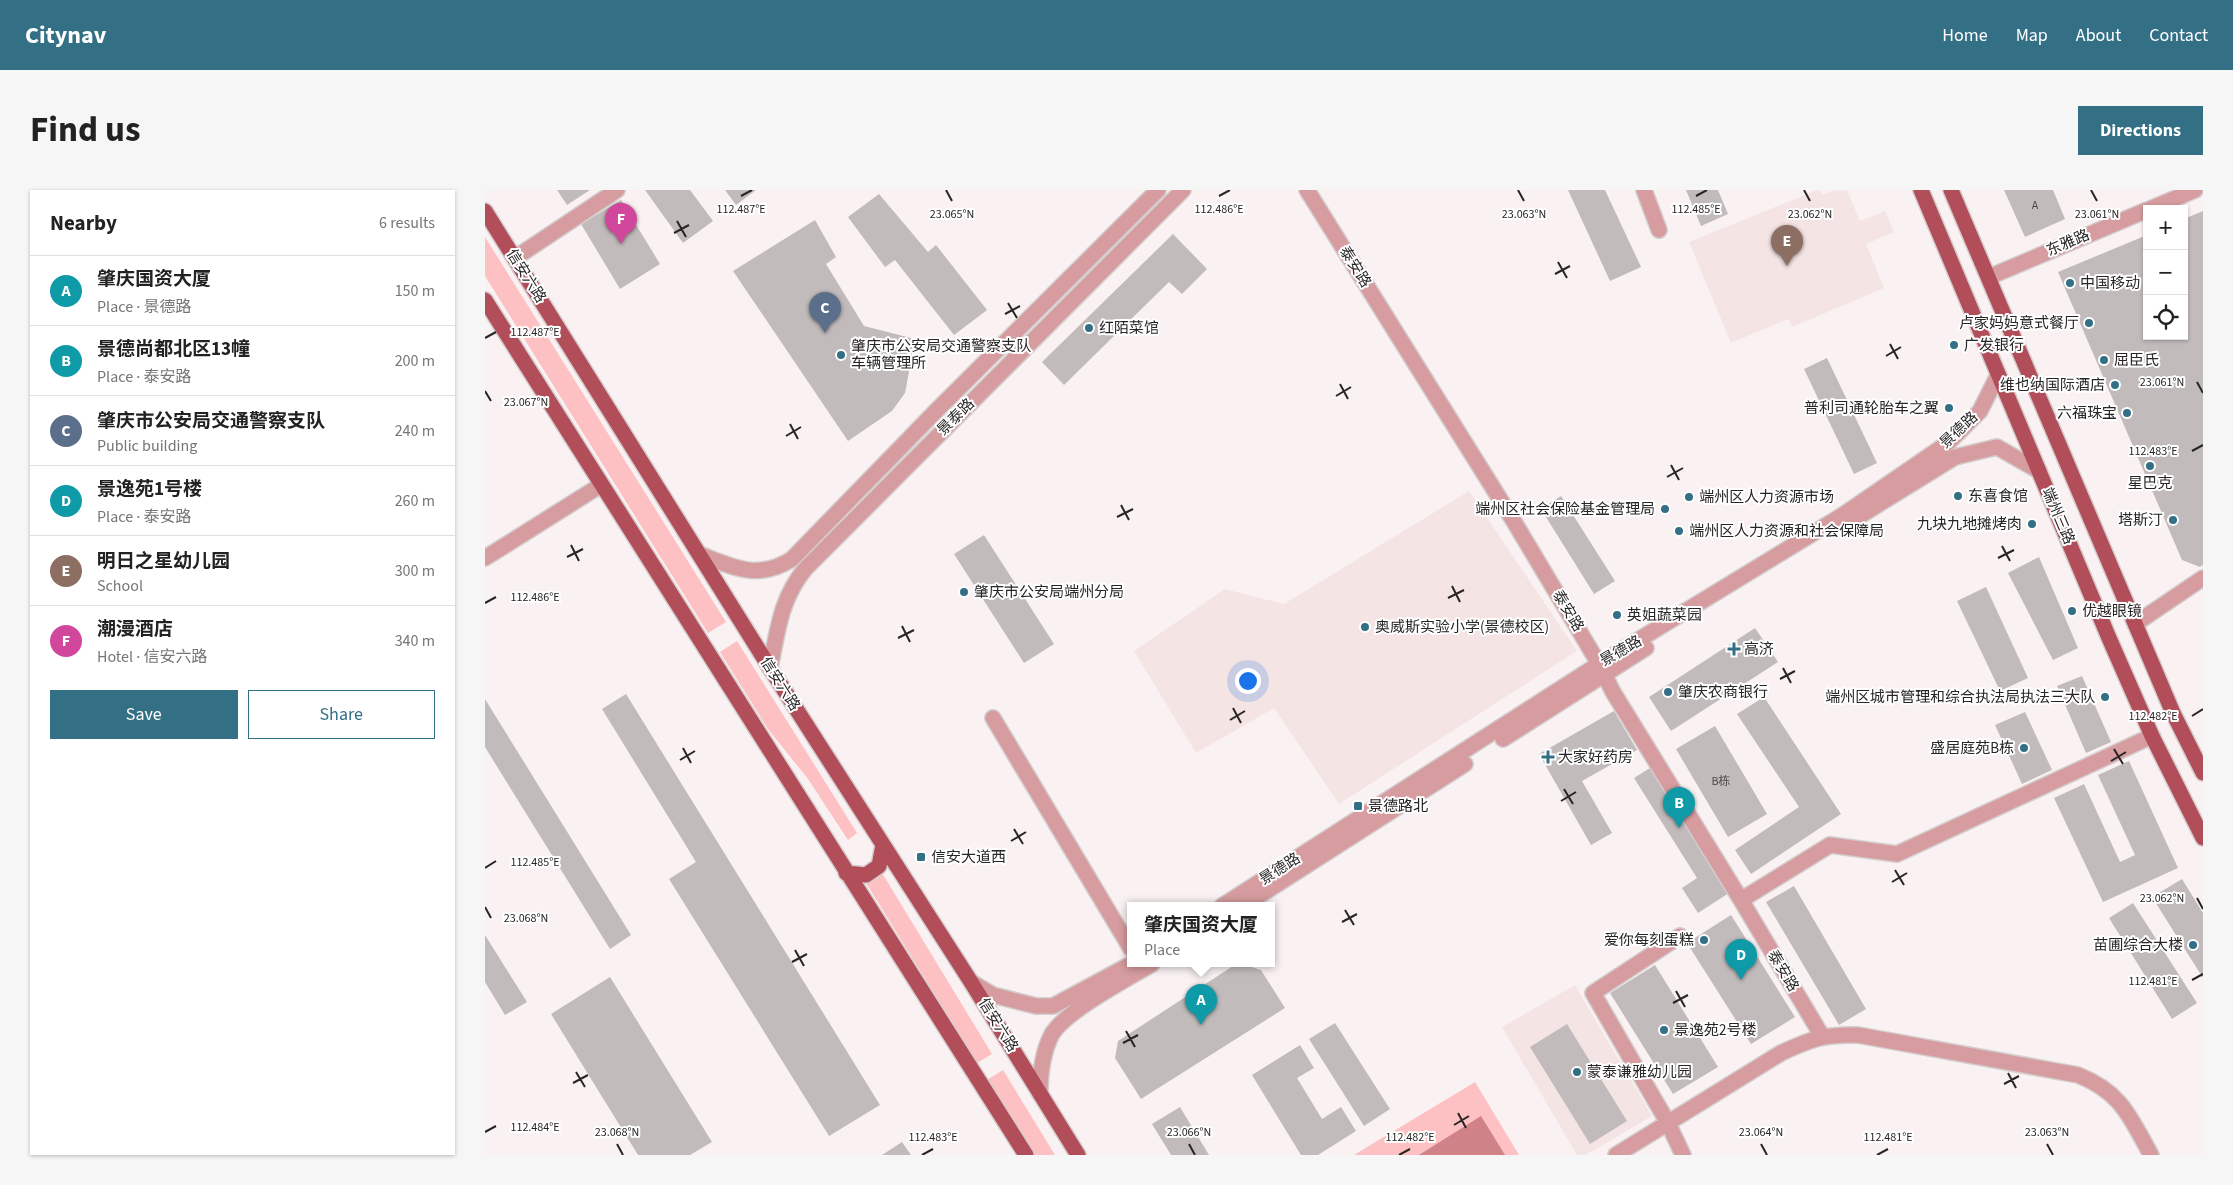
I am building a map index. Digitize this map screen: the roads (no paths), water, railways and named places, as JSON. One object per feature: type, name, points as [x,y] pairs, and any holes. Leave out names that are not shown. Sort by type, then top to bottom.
[{"type":"main road","name":"端州三路","points":[[1921,190],[2152,736],[2203,838]]},
{"type":"main road","name":"端州三路","points":[[1951,190],[2173,713],[2203,773]]},
{"type":"main road","name":"信安六路","points":[[485,211],[770,668],[971,982],[1078,1155]]},
{"type":"main road","points":[[485,300],[1026,1155]]},
{"type":"main road","points":[[846,873],[866,875],[879,866],[883,845]]},
{"type":"street","points":[[515,258],[617,190]]},
{"type":"street","points":[[699,554],[743,571],[763,570],[780,566],[792,558],[936,411],[1158,190]]},
{"type":"street","name":"景泰路","points":[[770,668],[785,603],[792,585],[805,569],[1183,190]]},
{"type":"street","name":"泰安路","points":[[1307,190],[1513,520],[1822,1036]]},
{"type":"street","points":[[1644,190],[1659,230]]},
{"type":"street","points":[[2159,205],[2195,190]]},
{"type":"street","name":"东雅路","points":[[1989,277],[2143,212]]},
{"type":"street","name":"景德路","points":[[1249,902],[1602,669],[1660,628],[1843,515],[1948,443],[1980,411],[1999,375]]},
{"type":"street","name":"景德路","points":[[1228,902],[1602,669],[1955,457],[1997,447],[2039,470]]},
{"type":"street","points":[[485,558],[601,485]]},
{"type":"street","points":[[2135,624],[2203,578]]},
{"type":"street","points":[[993,718],[1127,942]]},
{"type":"street","points":[[1741,900],[1830,845],[1897,854],[2152,736]]},
{"type":"street","points":[[1680,936],[1593,993],[1668,1123],[1683,1155]]},
{"type":"street","points":[[971,982],[993,995],[1036,1006],[1053,1006],[1127,966]]},
{"type":"street","points":[[1040,1094],[1043,1058],[1053,1034],[1073,1014],[1147,967]]},
{"type":"street","points":[[1616,1155],[1781,1053],[1822,1036],[1858,1035],[2078,1075],[2098,1083],[2112,1094],[2127,1113],[2151,1155]]},
{"type":"place","name":"潮漫酒店","points":[[621,244]]},
{"type":"place","name":"明日之星幼儿园","points":[[1787,266]]},
{"type":"place","name":"中国移动","points":[[2070,283]]},
{"type":"place","name":"卢家妈妈意式餐厅","points":[[2089,323]]},
{"type":"place","name":"红陌菜馆","points":[[1089,328]]},
{"type":"place","name":"肇庆市公安局交通警察支队","points":[[825,333]]},
{"type":"place","name":"广发银行","points":[[1954,345]]},
{"type":"place","name":"肇庆市公安局交通警察支队 车辆管理所","points":[[841,355]]},
{"type":"place","name":"屈臣氏","points":[[2104,360]]},
{"type":"place","name":"维也纳国际酒店","points":[[2115,385]]},
{"type":"place","name":"普利司通轮胎车之翼","points":[[1949,408]]},
{"type":"place","name":"六福珠宝","points":[[2127,413]]},
{"type":"place","name":"星巴克","points":[[2150,466]]},
{"type":"place","name":"东喜食馆","points":[[1958,496]]},
{"type":"place","name":"端州区人力资源市场","points":[[1689,497]]},
{"type":"place","name":"端州区社会保险基金管理局","points":[[1665,509]]},
{"type":"place","name":"塔斯汀","points":[[2173,520]]},
{"type":"place","name":"九块九地摊烤肉","points":[[2032,524]]},
{"type":"place","name":"端州区人力资源和社会保障局","points":[[1679,531]]},
{"type":"place","name":"肇庆市公安局端州分局","points":[[964,592]]},
{"type":"place","name":"优越眼镜","points":[[2072,611]]},
{"type":"place","name":"英姐蔬菜园","points":[[1617,615]]},
{"type":"place","name":"奥威斯实验小学(景德校区)","points":[[1365,627]]},
{"type":"place","name":"高济","points":[[1734,649]]},
{"type":"place","name":"肇庆农商银行","points":[[1668,692]]},
{"type":"place","name":"端州区城市管理和综合执法局执法三大队","points":[[2105,697]]},
{"type":"place","name":"盛居庭苑B栋","points":[[2024,748]]},
{"type":"place","name":"大家好药房","points":[[1548,757]]},
{"type":"place","name":"景德路北","points":[[1358,806]]},
{"type":"place","name":"景德尚都北区13幢","points":[[1679,828]]},
{"type":"place","name":"信安大道西","points":[[921,857]]},
{"type":"place","name":"爱你每刻蛋糕","points":[[1704,940]]},
{"type":"place","name":"苗圃综合大楼","points":[[2193,945]]},
{"type":"place","name":"景逸苑1号楼","points":[[1741,980]]},
{"type":"place","name":"肇庆国资大厦","points":[[1201,1025]]},
{"type":"place","name":"景逸苑2号楼","points":[[1664,1030]]},
{"type":"place","name":"蒙泰谦雅幼儿园","points":[[1577,1072]]}]
